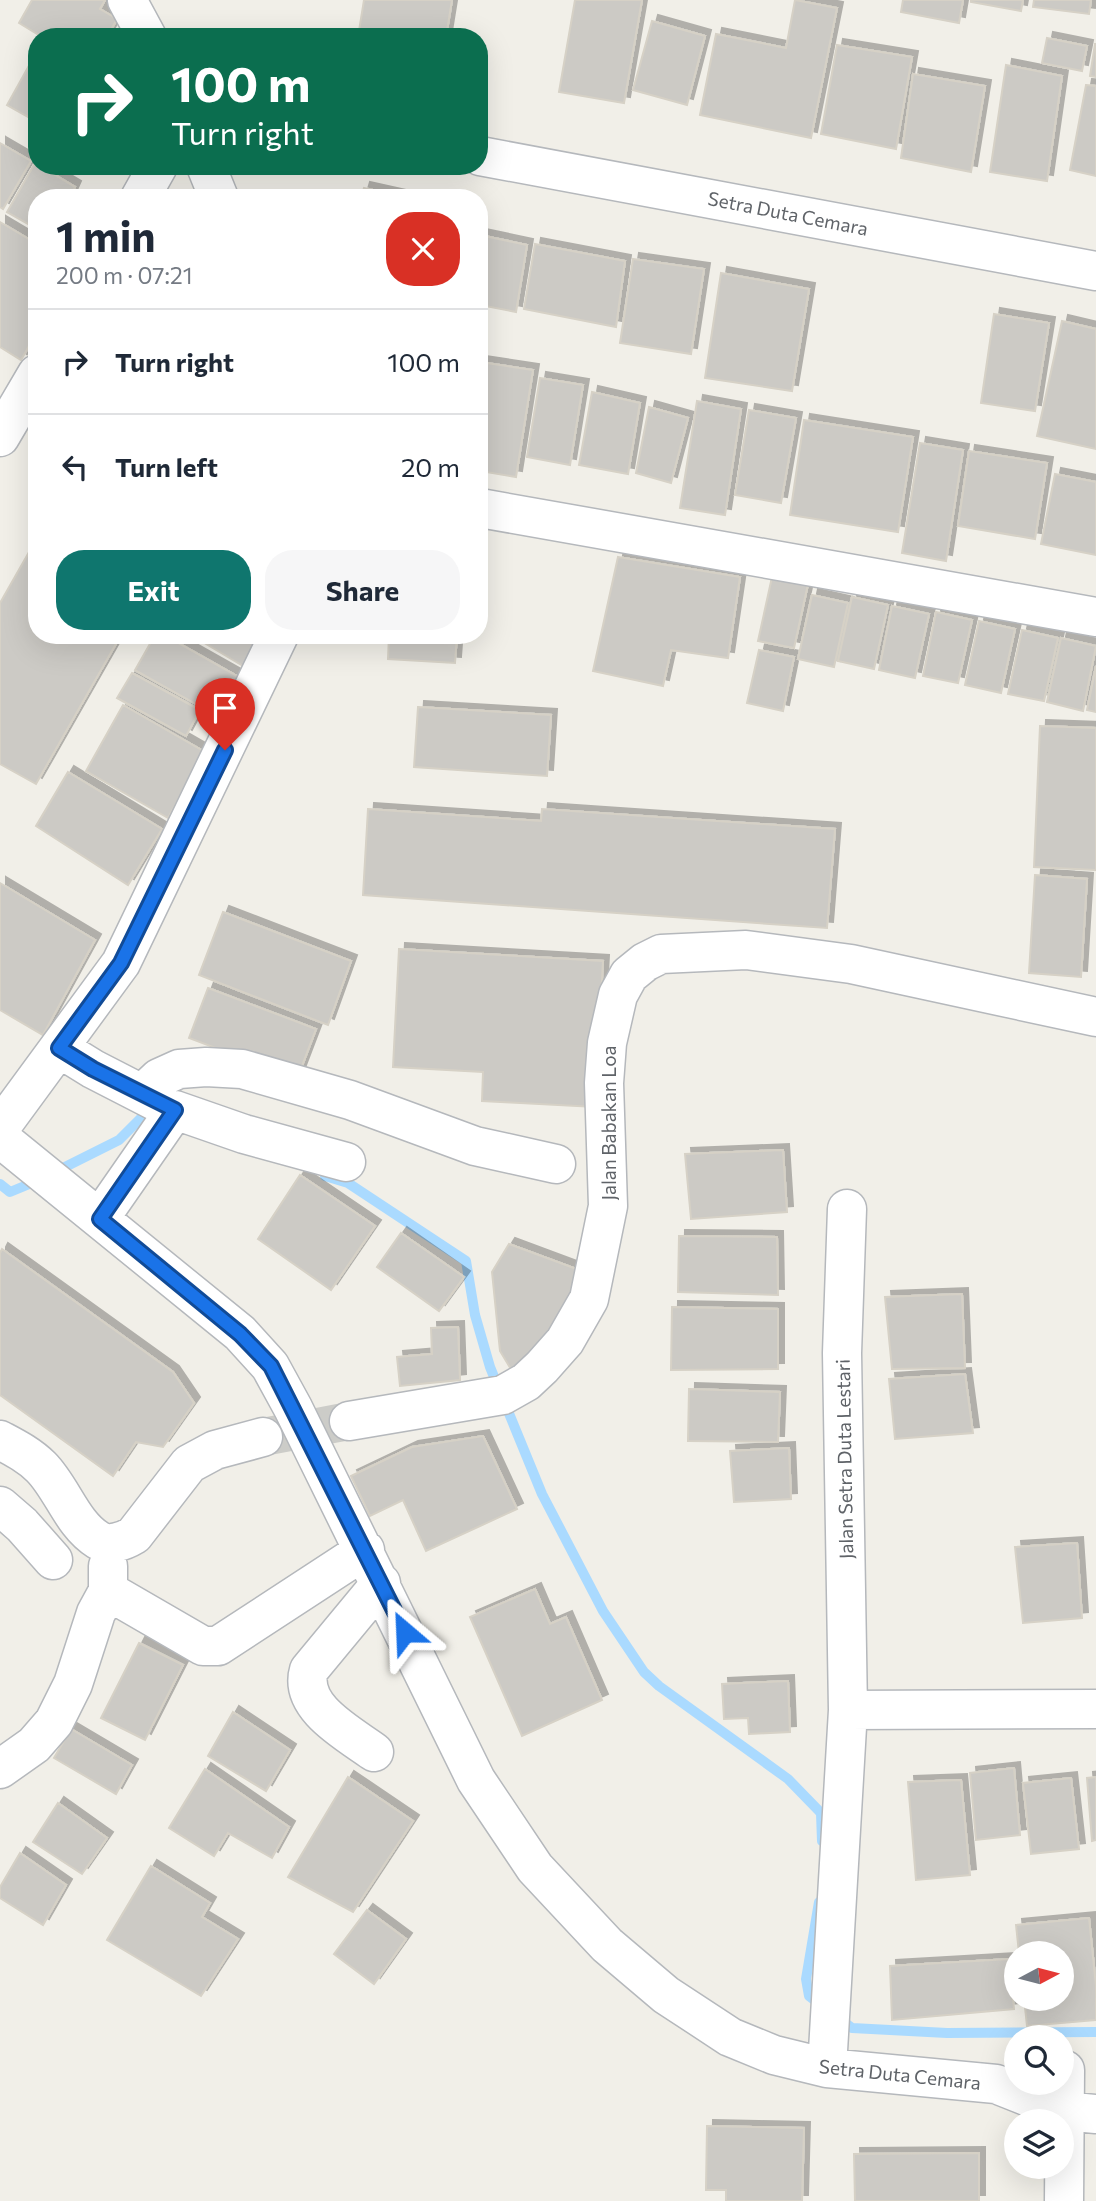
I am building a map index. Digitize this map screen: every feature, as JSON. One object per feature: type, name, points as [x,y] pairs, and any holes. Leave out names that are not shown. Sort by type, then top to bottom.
[{"type":"street","points":[[127,0],[142,28]]},
{"type":"street","name":"Setra Duta Cemara","points":[[488,157],[1096,271]]},
{"type":"street","points":[[0,437],[28,389]]},
{"type":"street","points":[[488,509],[1096,617]]},
{"type":"street","points":[[0,1128],[121,963],[275,644]]},
{"type":"street","name":"Jalan Babakan Loa","points":[[349,1421],[503,1395],[526,1382],[565,1341],[589,1298],[608,1206],[604,1083],[611,1018],[618,995],[629,975],[645,962],[661,954],[746,950],[851,964],[1096,1017]]},
{"type":"street","points":[[59,1048],[93,1069],[159,1102],[244,1134],[345,1162]]},
{"type":"street","points":[[100,1219],[159,1102],[159,1078],[179,1069],[242,1069],[349,1100],[475,1146],[556,1164]]},
{"type":"street","name":"Setra Duta Cemara","points":[[0,1138],[240,1334],[271,1366],[373,1567],[476,1780],[535,1868],[607,1945],[666,1995],[730,2037],[774,2055],[827,2068],[1004,2082]]},
{"type":"street","name":"Jalan Setra Duta Lestari","points":[[827,2068],[848,1710],[842,1353],[847,1209]]},
{"type":"street","points":[[0,1440],[28,1455],[43,1469],[83,1525],[99,1541],[109,1543],[124,1541],[134,1535],[189,1464],[215,1450],[263,1437]]},
{"type":"street","points":[[0,1506],[22,1525],[53,1560]]},
{"type":"street","points":[[0,1769],[34,1745],[54,1722],[73,1684],[96,1613],[108,1591],[109,1543]]},
{"type":"street","points":[[108,1591],[203,1646],[218,1646],[373,1567]]},
{"type":"street","points":[[373,1567],[309,1670],[306,1682],[314,1704],[374,1752]]},
{"type":"street","points":[[848,1710],[1096,1709]]},
{"type":"street","points":[[1064,2201],[1080,2112],[1075,2070]]},
{"type":"street","name":"Setra Duta Cemara","points":[[1038,2095],[1080,2112]]},
{"type":"building","points":[[32,0],[105,0],[100,9],[117,19],[112,28],[28,28],[19,23]]},
{"type":"building","points":[[364,0],[452,0],[447,28],[359,28]]},
{"type":"building","points":[[575,0],[642,0],[624,103],[559,92]]},
{"type":"building","points":[[795,0],[837,8],[811,138],[700,115],[716,34],[786,48]]},
{"type":"building","points":[[903,0],[963,0],[959,23],[901,12]]},
{"type":"building","points":[[971,0],[1023,0],[1021,11]]},
{"type":"building","points":[[1034,0],[1091,0],[1089,14],[1033,7]]},
{"type":"building","points":[[652,21],[705,36],[687,105],[633,90]]},
{"type":"building","points":[[1047,38],[1087,46],[1082,71],[1042,63]]},
{"type":"building","points":[[1096,44],[1096,77],[1090,76]]},
{"type":"building","points":[[837,45],[912,57],[896,149],[821,134]]},
{"type":"building","points":[[1006,65],[1062,76],[1047,181],[990,172]]},
{"type":"building","points":[[28,67],[28,117],[7,105]]},
{"type":"building","points":[[913,74],[985,86],[971,172],[901,158]]},
{"type":"building","points":[[1086,85],[1096,86],[1096,176],[1070,170]]},
{"type":"building","points":[[0,143],[28,159],[28,166],[3,209],[0,207]]},
{"type":"building","points":[[28,175],[55,175],[75,187],[28,189],[28,224],[7,212]]},
{"type":"building","points":[[0,222],[28,239],[28,348],[21,360],[0,347]]},
{"type":"building","points":[[488,237],[527,245],[516,312],[488,307]]},
{"type":"building","points":[[535,244],[625,261],[616,327],[524,309]]},
{"type":"building","points":[[633,259],[704,269],[691,354],[620,343]]},
{"type":"building","points":[[721,273],[809,289],[792,391],[705,378]]},
{"type":"building","points":[[994,314],[1049,323],[1035,411],[981,403]]},
{"type":"building","points":[[1062,321],[1096,329],[1096,449],[1037,436]]},
{"type":"building","points":[[488,363],[533,370],[516,477],[488,472]]},
{"type":"building","points":[[540,378],[583,385],[570,465],[527,457]]},
{"type":"building","points":[[592,392],[640,403],[628,474],[579,465]]},
{"type":"building","points":[[697,401],[741,409],[725,515],[680,508]]},
{"type":"building","points":[[649,407],[688,418],[671,483],[636,473]]},
{"type":"building","points":[[749,410],[796,418],[781,503],[735,495]]},
{"type":"building","points":[[804,420],[913,437],[898,532],[790,515]]},
{"type":"building","points":[[920,443],[963,450],[946,561],[902,553]]},
{"type":"building","points":[[969,451],[1047,463],[1035,539],[958,526]]},
{"type":"building","points":[[1055,474],[1096,482],[1096,555],[1041,544]]},
{"type":"building","points":[[28,554],[28,644],[116,644],[36,784],[0,764],[0,603]]},
{"type":"building","points":[[618,557],[740,577],[728,658],[671,650],[663,686],[593,671]]},
{"type":"building","points":[[772,577],[808,584],[794,648],[758,641]]},
{"type":"building","points":[[812,595],[848,603],[834,667],[798,659]]},
{"type":"building","points":[[852,597],[888,605],[874,669],[838,661]]},
{"type":"building","points":[[892,606],[929,614],[915,678],[879,670]]},
{"type":"building","points":[[936,612],[972,620],[958,683],[923,676]]},
{"type":"building","points":[[979,621],[1015,629],[1001,693],[965,685]]},
{"type":"building","points":[[1022,630],[1058,638],[1044,701],[1008,694]]},
{"type":"building","points":[[1061,638],[1096,646],[1083,711],[1047,702]]},
{"type":"building","points":[[150,644],[180,644],[242,679],[221,718],[135,670]]},
{"type":"building","points":[[206,644],[256,644],[243,666]]},
{"type":"building","points":[[389,644],[456,644],[455,663],[388,659]]},
{"type":"building","points":[[759,650],[794,657],[783,711],[747,703]]},
{"type":"building","points":[[1096,666],[1096,712],[1087,710]]},
{"type":"building","points":[[132,673],[200,710],[186,736],[117,698]]},
{"type":"building","points":[[123,705],[205,752],[168,818],[86,771]]},
{"type":"building","points":[[418,707],[551,715],[547,776],[414,767]]},
{"type":"building","points":[[1040,726],[1096,728],[1096,870],[1034,867]]},
{"type":"building","points":[[68,772],[162,829],[128,885],[36,826]]},
{"type":"building","points":[[368,809],[541,821],[542,809],[835,829],[827,928],[363,895]]},
{"type":"building","points":[[1035,875],[1087,879],[1081,977],[1029,973]]},
{"type":"building","points":[[0,883],[95,940],[43,1035],[0,1010]]},
{"type":"building","points":[[223,912],[351,961],[328,1025],[199,975]]},
{"type":"building","points":[[399,949],[603,961],[595,1107],[482,1101],[483,1072],[393,1067]]},
{"type":"building","points":[[208,988],[316,1029],[297,1079],[189,1038]]},
{"type":"building","points":[[783,1150],[787,1212],[691,1219],[685,1154]]},
{"type":"building","points":[[300,1175],[375,1226],[331,1290],[258,1239]]},
{"type":"building","points":[[401,1233],[464,1277],[439,1311],[377,1267]]},
{"type":"building","points":[[679,1236],[777,1237],[778,1295],[678,1292]]},
{"type":"building","points":[[509,1244],[582,1271],[569,1311],[512,1371],[500,1351],[492,1272]]},
{"type":"building","points":[[2,1249],[173,1372],[194,1403],[163,1447],[136,1442],[113,1476],[0,1395]]},
{"type":"building","points":[[962,1294],[965,1368],[892,1369],[885,1297]]},
{"type":"building","points":[[672,1307],[778,1309],[778,1369],[671,1370]]},
{"type":"building","points":[[458,1327],[460,1380],[400,1386],[397,1357],[432,1354],[431,1328]]},
{"type":"building","points":[[965,1374],[973,1433],[895,1439],[889,1379]]},
{"type":"building","points":[[689,1389],[780,1392],[778,1442],[688,1441]]},
{"type":"building","points":[[483,1436],[517,1509],[426,1551],[403,1500],[370,1516],[351,1476],[412,1447]]},
{"type":"building","points":[[789,1448],[791,1499],[734,1502],[730,1451]]},
{"type":"building","points":[[1077,1543],[1082,1618],[1023,1623],[1015,1547]]},
{"type":"building","points":[[535,1589],[550,1624],[566,1617],[602,1700],[522,1736],[470,1617]]},
{"type":"building","points":[[139,1643],[183,1665],[145,1740],[101,1718]]},
{"type":"building","points":[[788,1681],[790,1732],[749,1734],[748,1718],[724,1719],[722,1684]]},
{"type":"building","points":[[233,1712],[290,1750],[266,1791],[208,1756]]},
{"type":"building","points":[[71,1729],[132,1765],[116,1794],[54,1758]]},
{"type":"building","points":[[1014,1768],[1020,1835],[976,1840],[970,1773]]},
{"type":"building","points":[[205,1769],[289,1827],[272,1858],[228,1833],[214,1856],[169,1828]]},
{"type":"building","points":[[348,1777],[413,1821],[353,1912],[288,1877]]},
{"type":"building","points":[[1096,1777],[1096,1840],[1092,1841],[1087,1778]]},
{"type":"building","points":[[1071,1778],[1079,1849],[1031,1854],[1023,1783]]},
{"type":"building","points":[[961,1780],[970,1875],[916,1880],[908,1782]]},
{"type":"building","points":[[58,1803],[107,1838],[82,1874],[33,1842]]},
{"type":"building","points":[[20,1853],[66,1885],[43,1925],[0,1898],[0,1887]]},
{"type":"building","points":[[151,1866],[210,1903],[202,1917],[238,1939],[201,1996],[107,1940]]},
{"type":"building","points":[[367,1910],[406,1939],[374,1984],[334,1954]]},
{"type":"building","points":[[1089,1918],[1096,1986],[1096,2020],[1027,2025],[1025,2011],[1074,2011],[1074,1941],[1018,1941],[1016,1925]]},
{"type":"building","points":[[1004,1959],[1004,2010],[892,2020],[890,1966]]},
{"type":"building","points":[[707,2126],[804,2128],[802,2201],[726,2201],[726,2190],[706,2190]]},
{"type":"building","points":[[979,2153],[979,2201],[855,2201],[854,2154]]},
{"type":"waterway","points":[[53,1173],[119,1140],[146,1113],[154,1116]]},
{"type":"waterway","points":[[325,1176],[348,1183],[466,1261],[475,1315],[490,1367],[542,1494],[603,1611],[644,1672],[659,1686],[788,1779],[821,1813],[822,1841]]},
{"type":"waterway","points":[[0,1184],[10,1192],[39,1180]]},
{"type":"waterway","points":[[819,1902],[806,1979],[809,1996],[821,2005]]},
{"type":"waterway","points":[[840,2019],[852,2028],[947,2033],[1096,2032]]},
{"type":"tunnel","points":[[263,1437],[349,1421]]},
{"type":"route","points":[[225,750],[121,963],[59,1048],[93,1069],[175,1110],[100,1219],[240,1334],[271,1366],[405,1632]]}]
